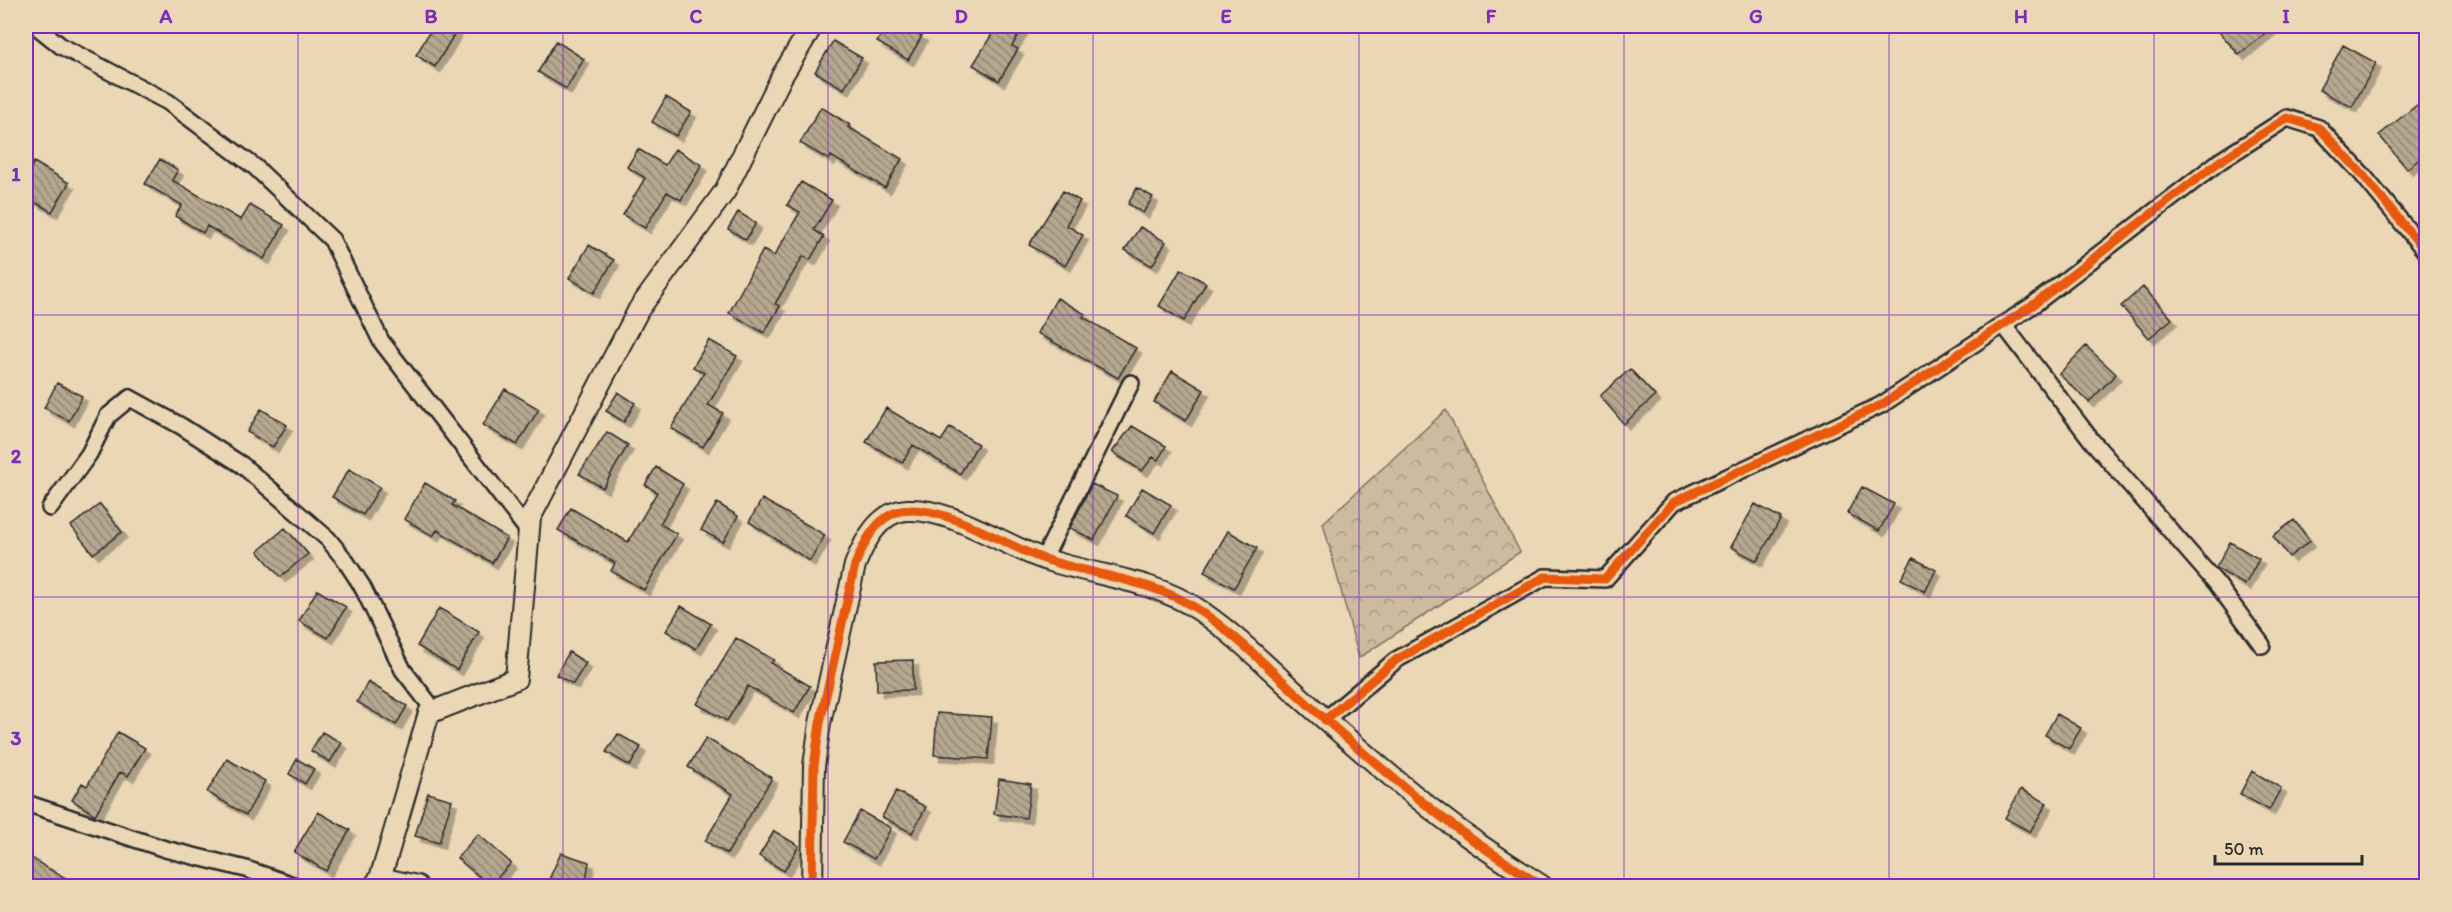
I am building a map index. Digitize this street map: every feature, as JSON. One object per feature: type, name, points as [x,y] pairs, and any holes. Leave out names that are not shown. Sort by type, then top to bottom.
[{"type":"street","points":[[36,26],[61,46],[168,102],[255,167],[332,240],[381,341],[529,532]]},
{"type":"street","points":[[417,886],[373,884],[429,713],[516,679],[530,518],[639,309],[725,191],[782,76],[812,26]]},
{"type":"street","points":[[1325,720],[1396,660],[1545,577],[1605,579],[1674,502],[1881,405],[2033,305],[2220,160],[2287,118],[2319,128],[2362,174],[2427,252]]},
{"type":"street","points":[[2003,324],[2092,441],[2217,584],[2262,645]]},
{"type":"street","points":[[1044,558],[1131,383]]},
{"type":"street","points":[[50,508],[89,454],[108,416],[130,398],[181,426],[242,465],[328,539],[362,586],[403,670],[434,710]]},
{"type":"street","points":[[812,886],[814,766],[820,723],[843,610],[855,565],[864,542],[874,529],[890,515],[907,510],[936,513],[1044,558],[1172,595],[1190,605],[1244,646],[1325,720],[1462,832],[1542,886]]},
{"type":"street","points":[[26,803],[165,849],[246,869],[296,886]]},
{"type":"green space","points":[[1446,410],[1520,552],[1359,658],[1323,523]]},
{"type":"building","points":[[433,26],[459,26],[435,67],[416,55]]},
{"type":"building","points":[[886,26],[904,26],[922,36],[908,60],[877,42]]},
{"type":"building","points":[[997,26],[1024,26],[1012,46],[1018,49],[999,81],[973,65]]},
{"type":"building","points":[[2214,26],[2274,26],[2239,55]]},
{"type":"building","points":[[556,41],[584,59],[566,89],[538,72]]},
{"type":"building","points":[[833,41],[862,58],[844,89],[815,72]]},
{"type":"building","points":[[2343,45],[2376,63],[2352,107],[2319,90]]},
{"type":"building","points":[[666,97],[691,112],[676,136],[652,122]]},
{"type":"building","points":[[2417,105],[2427,116],[2427,153],[2407,169],[2379,135]]},
{"type":"building","points":[[821,107],[850,125],[848,127],[902,159],[885,188],[831,156],[829,160],[800,143]]},
{"type":"building","points":[[638,149],[665,165],[675,149],[702,165],[681,200],[667,192],[645,228],[623,215],[645,178],[627,167]]},
{"type":"building","points":[[160,159],[178,170],[172,180],[241,220],[250,205],[284,225],[264,259],[207,226],[203,233],[175,216],[182,205],[145,184]]},
{"type":"building","points":[[34,162],[69,183],[52,212],[26,197],[26,176]]},
{"type":"building","points":[[801,182],[832,200],[814,230],[824,236],[810,260],[803,256],[775,304],[780,306],[764,333],[729,313],[763,250],[774,256],[800,212],[787,205]]},
{"type":"building","points":[[1137,188],[1153,197],[1143,213],[1128,204]]},
{"type":"building","points":[[1063,191],[1080,201],[1066,225],[1083,235],[1065,266],[1029,245]]},
{"type":"building","points":[[738,212],[756,223],[746,240],[728,229]]},
{"type":"building","points":[[1140,227],[1166,242],[1152,266],[1125,250]]},
{"type":"building","points":[[589,245],[614,260],[594,293],[569,278]]},
{"type":"building","points":[[1181,269],[1206,283],[1184,321],[1159,306]]},
{"type":"building","points":[[2143,287],[2172,319],[2149,338],[2121,306]]},
{"type":"building","points":[[1057,298],[1085,314],[1083,317],[1136,348],[1118,378],[1037,333]]},
{"type":"building","points":[[709,340],[737,356],[708,405],[723,413],[703,447],[671,428],[704,373],[693,367]]},
{"type":"building","points":[[2086,346],[2116,374],[2089,402],[2059,374]]},
{"type":"building","points":[[1630,369],[1655,396],[1624,424],[1600,396]]},
{"type":"building","points":[[1172,371],[1204,390],[1186,421],[1154,402]]},
{"type":"building","points":[[57,383],[82,396],[69,421],[44,408]]},
{"type":"building","points":[[505,389],[539,409],[517,445],[483,425]]},
{"type":"building","points":[[618,392],[635,403],[624,422],[606,411]]},
{"type":"building","points":[[886,408],[941,441],[950,427],[978,444],[960,474],[913,445],[902,463],[866,442]]},
{"type":"building","points":[[261,409],[287,425],[273,447],[247,432]]},
{"type":"building","points":[[1132,426],[1166,446],[1158,460],[1153,457],[1142,471],[1112,452]]},
{"type":"building","points":[[607,432],[628,445],[603,488],[579,474]]},
{"type":"building","points":[[656,467],[683,484],[660,524],[677,534],[644,590],[611,571],[615,563],[558,530],[571,508],[628,542],[657,492],[645,485]]},
{"type":"building","points":[[349,469],[380,487],[363,515],[332,497]]},
{"type":"building","points":[[425,483],[455,501],[452,505],[507,538],[492,563],[437,530],[433,536],[404,519]]},
{"type":"building","points":[[1092,484],[1117,496],[1094,540],[1070,528]]},
{"type":"building","points":[[1862,487],[1894,504],[1879,531],[1847,513]]},
{"type":"building","points":[[1142,488],[1171,505],[1154,533],[1126,516]]},
{"type":"building","points":[[762,499],[825,535],[810,561],[749,522]]},
{"type":"building","points":[[717,503],[738,516],[723,542],[701,530]]},
{"type":"building","points":[[100,504],[122,532],[93,554],[71,526]]},
{"type":"building","points":[[1755,504],[1781,518],[1757,561],[1731,547]]},
{"type":"building","points":[[2294,520],[2310,541],[2289,557],[2273,536]]},
{"type":"building","points":[[285,528],[308,554],[280,577],[258,551]]},
{"type":"building","points":[[1228,531],[1257,548],[1234,588],[1204,572]]},
{"type":"building","points":[[2230,542],[2259,559],[2245,585],[2216,568]]},
{"type":"building","points":[[1913,558],[1936,570],[1925,592],[1901,579]]},
{"type":"building","points":[[317,590],[346,607],[328,638],[299,621]]},
{"type":"building","points":[[681,606],[711,624],[696,649],[666,631]]},
{"type":"building","points":[[439,608],[479,632],[457,670],[417,646]]},
{"type":"building","points":[[736,638],[774,660],[771,663],[810,686],[794,713],[748,686],[727,721],[697,704]]},
{"type":"building","points":[[569,652],[586,663],[573,684],[556,675]]},
{"type":"building","points":[[913,660],[913,690],[877,691],[876,661]]},
{"type":"building","points":[[368,682],[407,706],[396,725],[357,702]]},
{"type":"building","points":[[937,713],[992,717],[988,759],[934,755]]},
{"type":"building","points":[[2057,714],[2081,728],[2069,749],[2045,735]]},
{"type":"building","points":[[118,732],[145,748],[128,776],[120,772],[95,815],[72,800],[82,783],[87,786]]},
{"type":"building","points":[[322,732],[342,743],[330,762],[311,751]]},
{"type":"building","points":[[618,734],[641,747],[630,766],[606,752]]},
{"type":"building","points":[[706,738],[772,778],[727,854],[705,841],[733,794],[688,767]]},
{"type":"building","points":[[227,759],[265,781],[246,815],[207,792]]},
{"type":"building","points":[[297,759],[314,769],[305,784],[289,774]]},
{"type":"building","points":[[2252,771],[2281,788],[2269,810],[2240,794]]},
{"type":"building","points":[[999,779],[1031,784],[1026,818],[994,814]]},
{"type":"building","points":[[2021,789],[2047,803],[2030,832],[2005,818]]},
{"type":"building","points":[[896,791],[926,807],[912,833],[882,817]]},
{"type":"building","points":[[428,793],[452,800],[439,843],[415,836]]},
{"type":"building","points":[[860,811],[891,828],[874,859],[843,842]]},
{"type":"building","points":[[318,812],[350,830],[326,871],[294,852]]},
{"type":"building","points":[[774,831],[799,846],[784,871],[759,856]]},
{"type":"building","points":[[478,834],[511,863],[490,886],[457,858]]},
{"type":"building","points":[[561,853],[589,862],[585,886],[546,886]]},
{"type":"building","points":[[26,854],[44,866],[80,886],[26,886]]},
{"type":"cycle path","points":[[1325,720],[1396,660],[1545,577],[1605,579],[1674,502],[1881,405],[2033,305],[2220,161],[2287,118],[2319,128],[2362,174],[2426,252]]},
{"type":"cycle path","points":[[812,886],[814,766],[820,723],[855,565],[874,529],[889,516],[908,510],[924,511],[959,521],[1044,559],[1162,591],[1199,610],[1232,635],[1410,792],[1473,840],[1542,886]]}]
